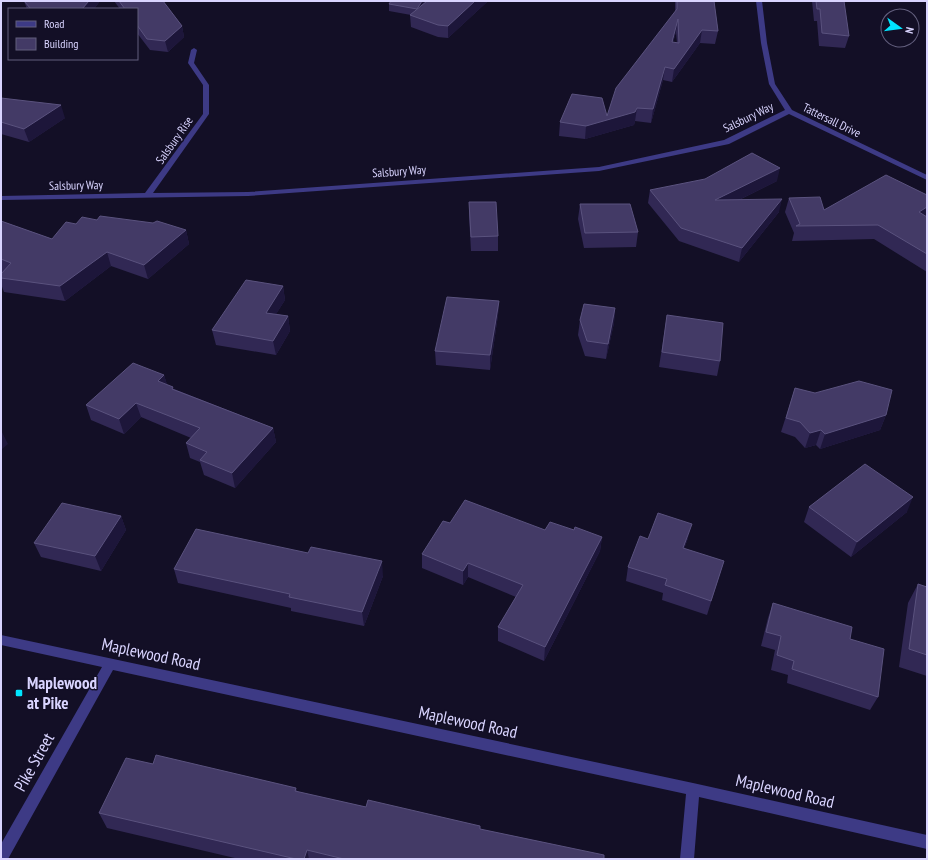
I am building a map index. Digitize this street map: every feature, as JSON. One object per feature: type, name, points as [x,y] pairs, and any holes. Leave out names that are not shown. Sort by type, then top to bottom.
[{"type":"street","name":"Tattersall Drive","points":[[759,1],[764,44],[772,84],[789,111],[927,178]]},
{"type":"street","name":"Salsbury Rise","points":[[148,196],[206,114],[206,84],[190,63],[194,50]]},
{"type":"street","name":"Salsbury Way","points":[[1,198],[248,194],[599,169],[726,142],[789,111]]},
{"type":"street","name":"Maplewood Road","points":[[1,640],[693,789],[927,842]]},
{"type":"street","name":"Pike Street","points":[[1,858],[110,664]]},
{"type":"street","points":[[687,859],[693,789]]},
{"type":"building","points":[[24,1],[89,1],[83,8],[30,8]]},
{"type":"building","points":[[119,1],[163,1],[182,26],[165,41],[147,39],[138,26],[138,8],[124,8]]},
{"type":"building","points":[[391,1],[422,1],[417,9],[389,4]]},
{"type":"building","points":[[427,1],[475,1],[448,26],[438,25],[410,15]]},
{"type":"building","points":[[677,1],[714,1],[718,31],[702,30],[674,69],[665,67],[653,109],[637,108],[635,112],[586,126],[560,122],[572,94],[602,98],[607,116],[616,88],[677,9]],"holes":[[[678,19],[679,43],[672,42]]]},
{"type":"building","points":[[816,1],[844,1],[849,36],[822,33],[820,9],[817,9]]},
{"type":"building","points":[[1,98],[61,105],[24,129],[1,122]]},
{"type":"building","points":[[752,153],[780,168],[715,200],[782,199],[742,248],[681,228],[650,190],[705,179]]},
{"type":"building","points":[[886,175],[927,195],[927,207],[919,212],[927,217],[927,254],[878,225],[796,226],[800,224],[789,198],[820,197],[824,210]]},
{"type":"building","points":[[469,202],[496,202],[498,236],[471,237]]},
{"type":"building","points":[[580,204],[630,204],[638,232],[585,233]]},
{"type":"building","points":[[100,216],[153,223],[157,221],[186,230],[144,265],[107,252],[60,286],[1,278],[1,274],[11,263],[1,259],[1,221],[52,239],[66,222],[76,224],[82,217],[97,220]]},
{"type":"building","points":[[246,280],[283,286],[266,313],[288,316],[273,341],[212,330]]},
{"type":"building","points":[[447,297],[499,301],[490,355],[435,351]]},
{"type":"building","points":[[584,304],[615,308],[608,344],[587,341],[580,320]]},
{"type":"building","points":[[667,315],[723,323],[720,361],[662,352]]},
{"type":"building","points":[[133,363],[164,375],[158,381],[173,387],[172,389],[273,428],[232,473],[200,460],[207,452],[186,443],[200,428],[136,403],[119,419],[86,405]]},
{"type":"building","points":[[859,381],[892,390],[886,415],[825,434],[821,430],[810,433],[800,422],[786,418],[795,388],[815,393]]},
{"type":"building","points":[[865,464],[913,497],[857,542],[809,507]]},
{"type":"building","points":[[465,500],[545,530],[550,522],[574,530],[575,527],[602,537],[545,647],[498,627],[523,585],[468,563],[463,571],[422,554],[443,521],[450,523]]},
{"type":"building","points":[[62,503],[121,516],[95,556],[34,543]]},
{"type":"building","points":[[658,513],[692,524],[683,548],[724,561],[711,601],[665,585],[667,579],[628,567],[640,536],[648,539]]},
{"type":"building","points":[[196,529],[308,553],[311,547],[382,561],[362,612],[289,597],[290,594],[174,569]]},
{"type":"building","points":[[918,584],[927,587],[927,655],[909,649]]},
{"type":"building","points":[[773,603],[852,627],[850,639],[884,649],[878,697],[792,669],[794,661],[777,655],[781,636],[766,632]]},
{"type":"building","points":[[156,755],[296,788],[295,791],[366,807],[368,800],[480,826],[480,829],[604,855],[604,859],[344,859],[307,850],[304,859],[296,859],[99,813],[126,758],[153,764]]},
{"type":"place","name":"Maplewood at Pike","points":[[19,693]]}]
